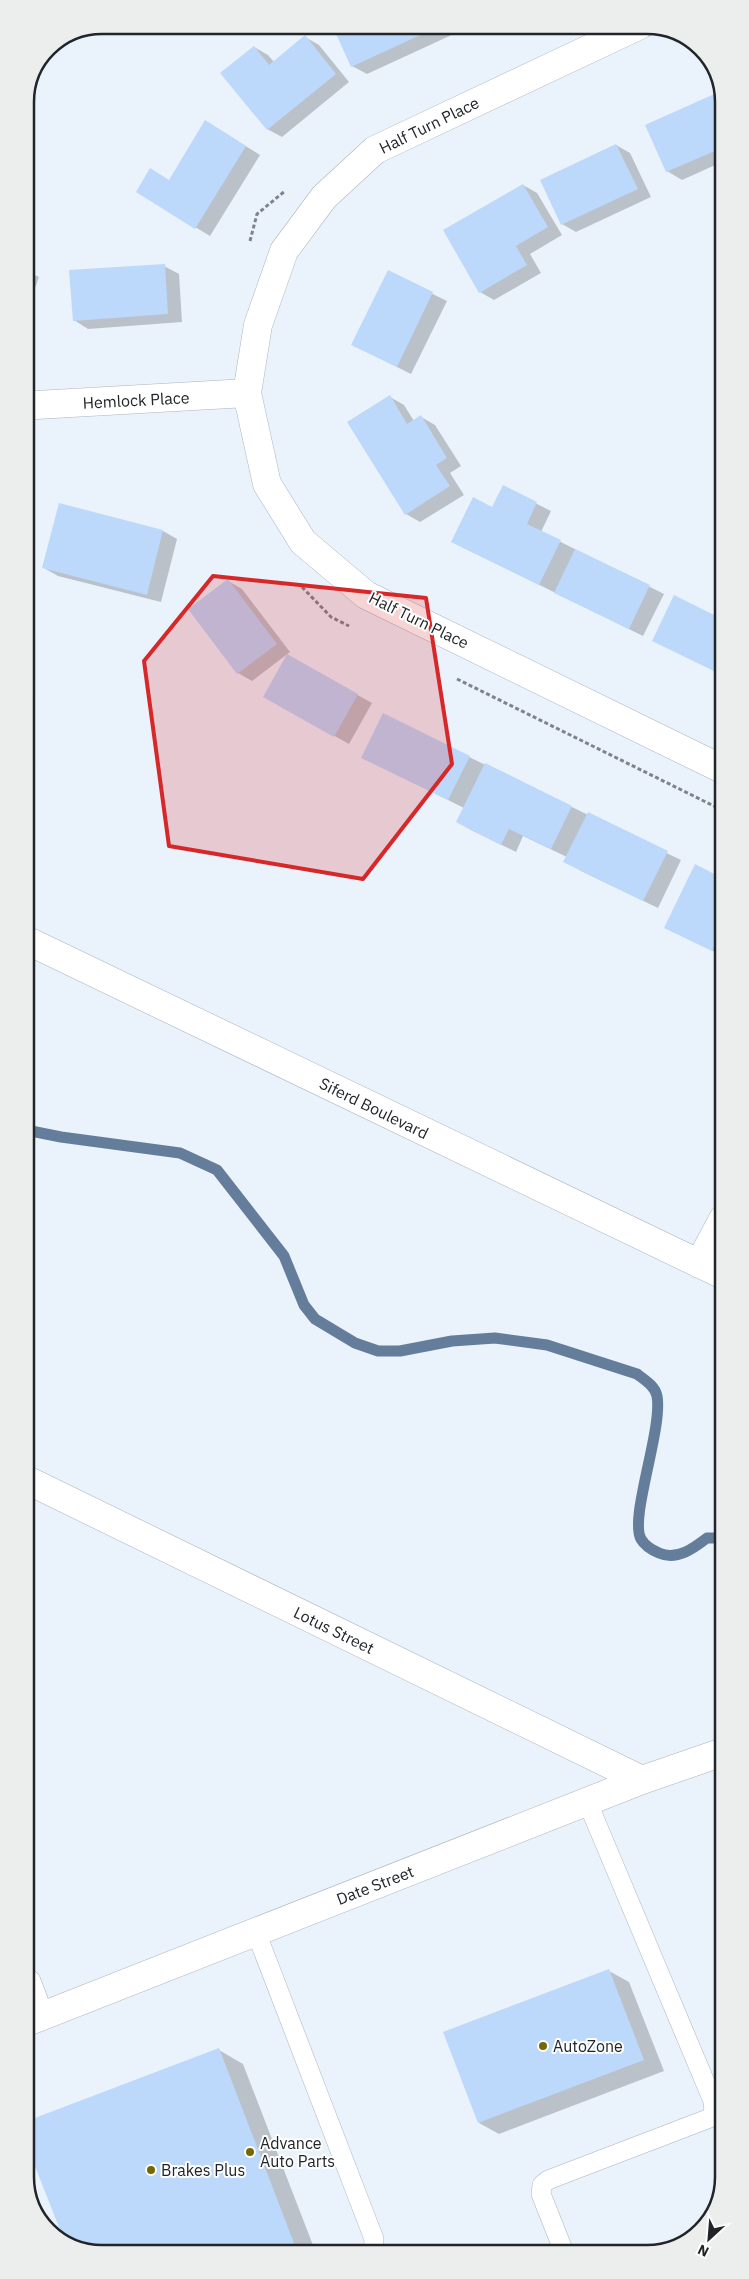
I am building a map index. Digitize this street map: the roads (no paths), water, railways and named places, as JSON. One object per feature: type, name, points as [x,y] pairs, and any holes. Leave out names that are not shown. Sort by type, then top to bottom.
[{"type":"street","name":"Half Turn Place","points":[[621,34],[375,150],[324,197],[284,251],[258,325],[248,394],[267,484],[303,542],[366,595],[715,765]]},
{"type":"street","name":"Hemlock Place","points":[[34,405],[248,394]]},
{"type":"street","name":"Siferd Boulevard","points":[[34,944],[711,1269]]},
{"type":"street","points":[[711,1269],[715,1252]]},
{"type":"street","name":"Lotus Street","points":[[34,1483],[642,1780]]},
{"type":"street","name":"Date Street","points":[[34,2020],[587,1801],[715,1755]]},
{"type":"lane","points":[[561,2245],[541,2194],[542,2185],[548,2180],[710,2118],[714,2111],[713,2101],[587,1801]]},
{"type":"lane","points":[[256,1932],[374,2239],[374,2245]]},
{"type":"waterway","points":[[34,1132],[180,1153],[217,1170],[284,1256],[304,1305],[315,1319],[355,1343],[378,1351],[400,1351],[452,1341],[495,1338],[547,1345],[637,1374],[654,1389],[657,1396],[658,1411],[639,1512],[638,1528],[641,1539],[654,1551],[672,1555],[685,1552],[707,1538],[715,1538]]},
{"type":"place","name":"AutoZone","points":[[543,2046]]},
{"type":"place","name":"Advance Auto Parts","points":[[250,2152]]},
{"type":"place","name":"Brakes Plus","points":[[151,2170]]}]
